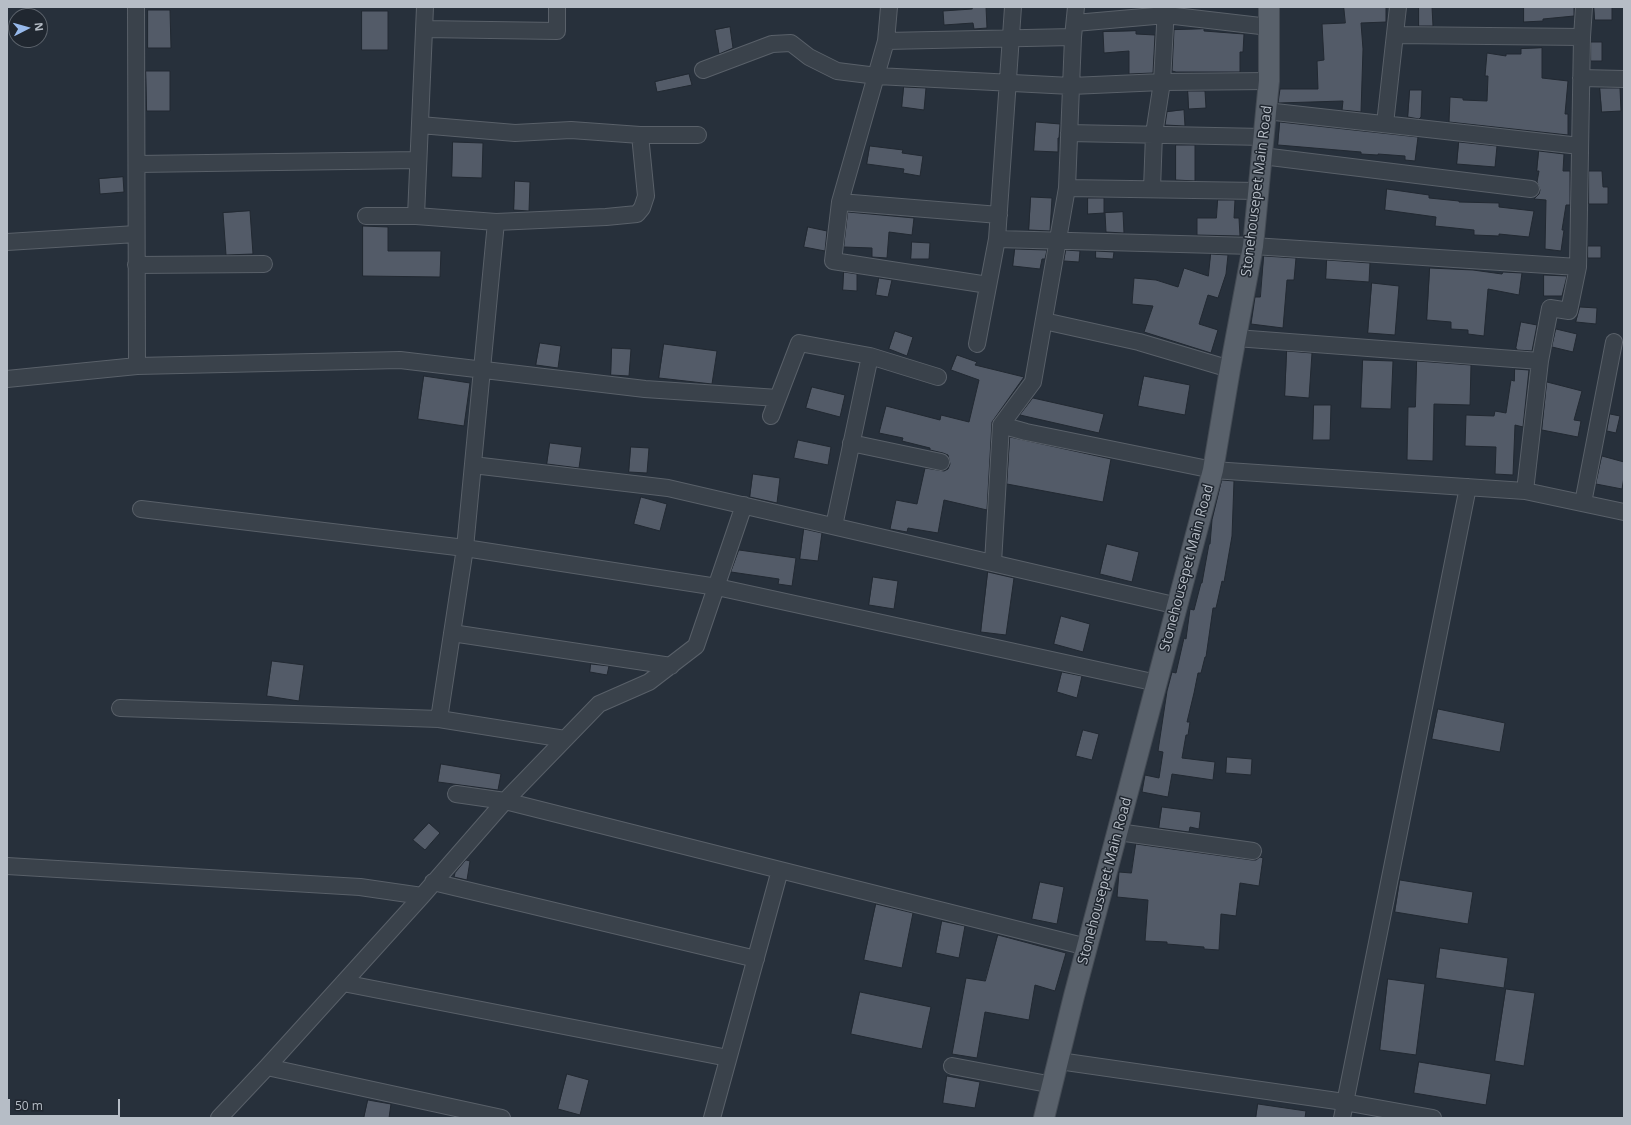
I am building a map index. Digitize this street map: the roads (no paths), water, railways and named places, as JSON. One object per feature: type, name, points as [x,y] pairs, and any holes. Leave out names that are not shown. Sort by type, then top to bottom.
[{"type":"main road","name":"Stonehousepet Main Road","points":[[1044,1118],[1087,947],[1213,470],[1253,246],[1269,81],[1269,7]]},
{"type":"street","points":[[136,7],[137,366]]},
{"type":"street","points":[[416,216],[425,7]]},
{"type":"street","points":[[424,29],[558,31],[557,7]]},
{"type":"street","points":[[889,7],[886,41],[840,202],[833,261],[988,285]]},
{"type":"street","points":[[977,344],[997,239],[1013,7]]},
{"type":"street","points":[[993,562],[1001,425],[1033,382],[1067,188],[1076,7]]},
{"type":"street","points":[[1385,124],[1398,7]]},
{"type":"street","points":[[1524,491],[1540,361],[1550,308],[1569,311],[1578,267],[1581,78],[1584,7]]},
{"type":"street","points":[[886,41],[1011,39],[1074,30],[1166,11],[1269,27]]},
{"type":"street","points":[[1152,189],[1154,134],[1162,82],[1166,11]]},
{"type":"street","points":[[1395,35],[1582,37]]},
{"type":"street","points":[[703,70],[772,44],[791,43],[808,57],[837,71],[877,76],[1008,84],[1071,86],[1162,82],[1269,81]]},
{"type":"street","points":[[1581,78],[1624,79]]},
{"type":"street","points":[[1266,111],[1580,146]]},
{"type":"street","points":[[420,125],[515,133],[571,130],[640,135],[698,135]]},
{"type":"street","points":[[1069,133],[1264,137]]},
{"type":"street","points":[[366,216],[416,216],[496,222],[606,217],[637,214],[642,208],[646,196],[640,135]]},
{"type":"street","points":[[1262,156],[1531,189]]},
{"type":"street","points":[[136,164],[418,160]]},
{"type":"street","points":[[1067,188],[1258,191]]},
{"type":"street","points":[[840,202],[999,215]]},
{"type":"street","points":[[439,719],[466,548],[496,222]]},
{"type":"street","points":[[7,242],[136,234]]},
{"type":"street","points":[[997,239],[1253,246],[1578,267]]},
{"type":"street","points":[[136,265],[264,264]]},
{"type":"street","points":[[1044,321],[1139,342],[1230,368]]},
{"type":"street","points":[[1236,338],[1540,361]]},
{"type":"street","points":[[1583,503],[1614,342]]},
{"type":"street","points":[[771,416],[799,343],[870,356],[938,377]]},
{"type":"street","points":[[834,526],[870,356]]},
{"type":"street","points":[[7,379],[137,366],[400,360],[645,389],[778,398]]},
{"type":"street","points":[[1001,425],[1026,432],[1213,470],[1524,491],[1624,512]]},
{"type":"street","points":[[851,443],[941,462]]},
{"type":"street","points":[[473,465],[668,488],[1178,606]]},
{"type":"street","points":[[1342,1118],[1468,487]]},
{"type":"street","points":[[219,1118],[422,896],[505,802],[599,704],[649,682],[696,646],[744,505]]},
{"type":"street","points":[[140,509],[466,548],[717,587],[1157,683]]},
{"type":"street","points":[[452,633],[671,666]]},
{"type":"street","points":[[120,708],[439,719],[565,739]]},
{"type":"street","points":[[456,794],[505,802],[1087,947]]},
{"type":"street","points":[[1118,832],[1253,851]]},
{"type":"street","points":[[7,866],[360,887],[422,896]]},
{"type":"street","points":[[712,1118],[780,870]]},
{"type":"street","points":[[433,882],[756,959]]},
{"type":"street","points":[[343,983],[728,1058]]},
{"type":"street","points":[[1059,1061],[1344,1102],[1433,1118]]},
{"type":"street","points":[[952,1066],[1053,1085]]},
{"type":"street","points":[[267,1067],[502,1118]]}]
